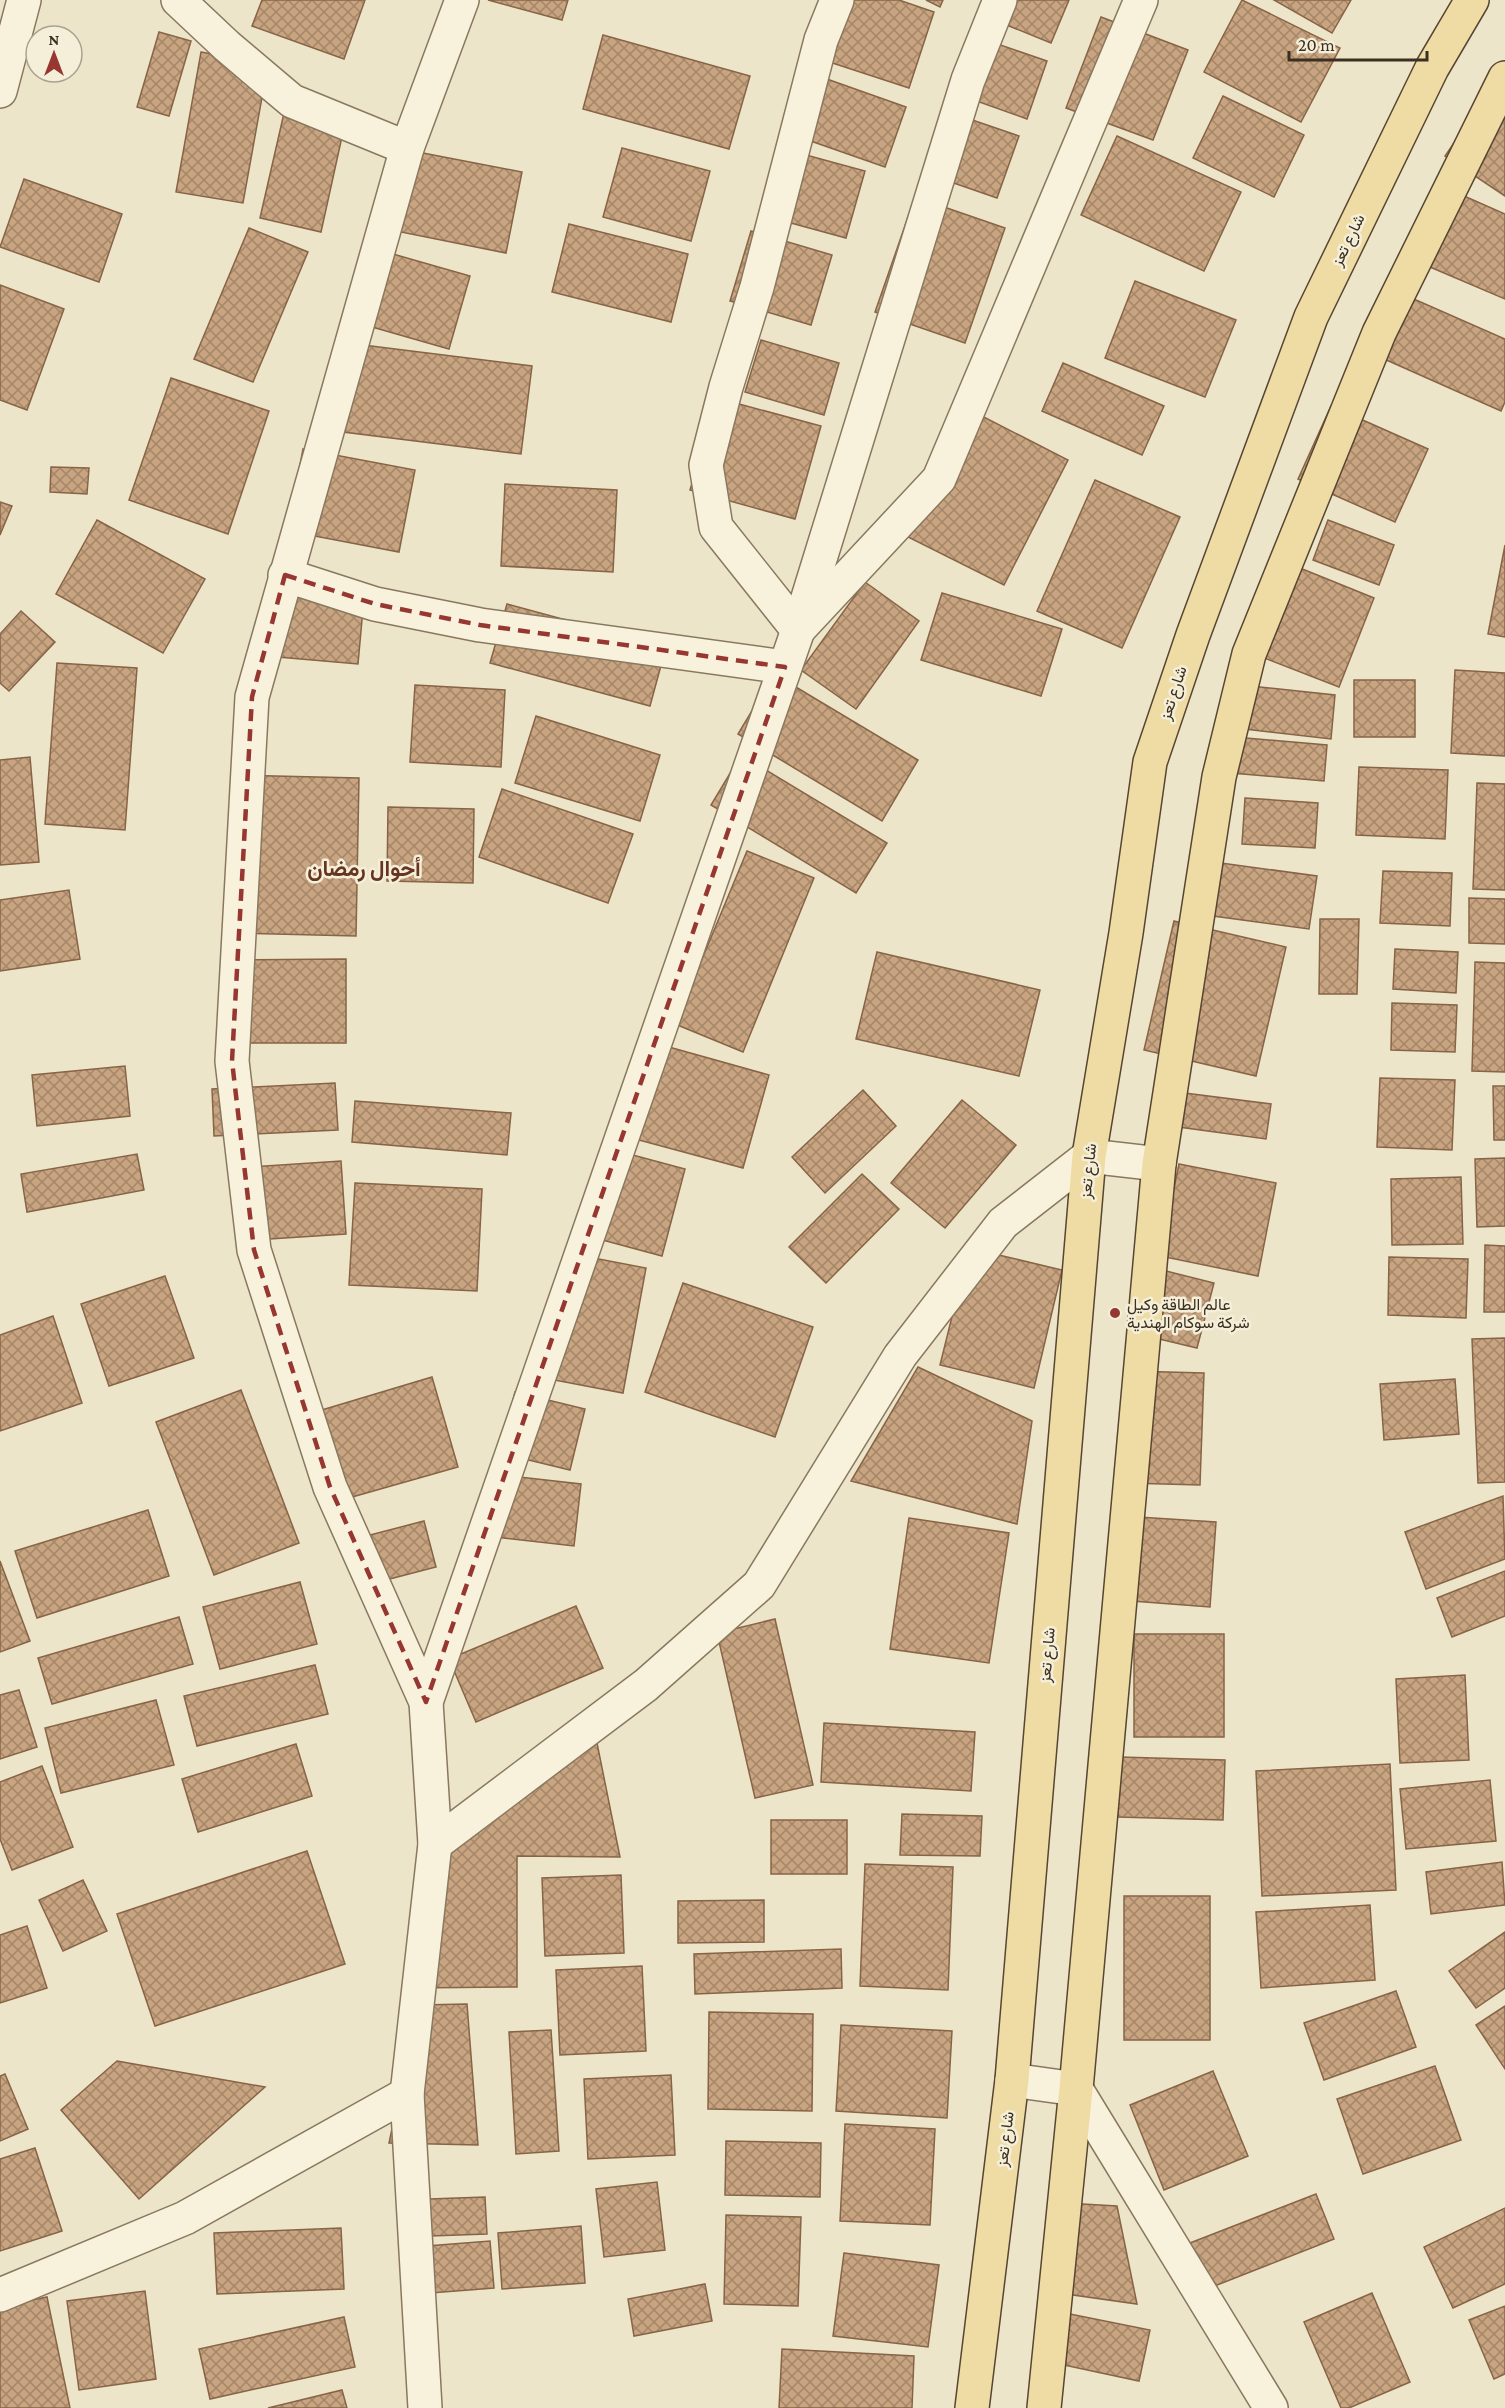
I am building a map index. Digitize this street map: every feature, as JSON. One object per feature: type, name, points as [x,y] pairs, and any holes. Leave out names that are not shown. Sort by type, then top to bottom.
[{"type":"main road","name":"شارع تعز","points":[[972,2408],[1012,2080],[1089,1156],[1154,751],[1193,635],[1311,317],[1432,68],[1472,0]]},
{"type":"main road","points":[[1044,2408],[1076,2089],[1159,1164],[1219,777],[1249,654],[1379,333],[1505,78]]},
{"type":"street","points":[[0,91],[24,0]]},
{"type":"street","points":[[178,0],[227,46],[292,101],[407,148]]},
{"type":"street","points":[[425,2408],[407,2094],[435,1844],[426,1702],[330,1488],[254,1250],[232,1061],[252,697],[407,148],[462,0]]},
{"type":"street","points":[[798,630],[716,527],[706,465],[726,387],[757,287],[821,40],[837,0]]},
{"type":"street","points":[[426,1702],[798,630],[968,80],[1000,0]]},
{"type":"street","points":[[798,630],[939,479],[1141,0]]},
{"type":"street","points":[[285,575],[375,604],[480,625],[785,667]]},
{"type":"street","points":[[435,1844],[646,1685],[759,1585],[900,1356],[1003,1223],[1089,1156],[1159,1164]]},
{"type":"street","points":[[1012,2080],[1076,2089],[1271,2408]]},
{"type":"street","points":[[0,2295],[185,2218],[407,2094]]},
{"type":"highlighted area","points":[[285,575],[375,604],[480,625],[785,667],[426,1702],[330,1487],[254,1250],[232,1061],[252,697]]},
{"type":"building","points":[[262,0],[365,0],[344,59],[252,26]]},
{"type":"building","points":[[488,0],[568,0],[562,20]]},
{"type":"building","points":[[833,0],[899,0],[934,12],[909,88],[814,57]]},
{"type":"building","points":[[926,0],[943,0],[940,7]]},
{"type":"building","points":[[983,0],[1069,0],[1051,43],[977,13]]},
{"type":"building","points":[[1242,0],[1340,48],[1301,122],[1204,72]]},
{"type":"building","points":[[1274,0],[1351,0],[1332,33]]},
{"type":"building","points":[[1101,17],[1188,50],[1153,140],[1066,108]]},
{"type":"building","points":[[159,32],[191,41],[169,116],[137,107]]},
{"type":"building","points":[[603,35],[750,76],[729,149],[583,109]]},
{"type":"building","points":[[977,37],[1047,61],[1027,119],[957,94]]},
{"type":"building","points":[[201,52],[268,64],[243,203],[176,192]]},
{"type":"building","points":[[1505,68],[1505,196],[1445,156]]},
{"type":"building","points":[[824,78],[906,107],[885,167],[802,138]]},
{"type":"building","points":[[1223,96],[1304,135],[1274,197],[1193,158]]},
{"type":"building","points":[[287,100],[347,114],[321,232],[260,218]]},
{"type":"building","points":[[943,110],[1019,136],[997,198],[922,172]]},
{"type":"building","points":[[1117,136],[1241,192],[1204,271],[1081,215]]},
{"type":"building","points":[[397,148],[522,172],[506,253],[381,228]]},
{"type":"building","points":[[622,148],[710,171],[691,241],[603,217]]},
{"type":"building","points":[[784,149],[865,171],[846,238],[765,216]]},
{"type":"building","points":[[24,179],[122,214],[99,282],[0,247]]},
{"type":"building","points":[[1455,192],[1505,214],[1505,299],[1423,264]]},
{"type":"building","points":[[915,197],[1005,228],[965,343],[875,312]]},
{"type":"building","points":[[569,224],[688,254],[671,322],[552,292]]},
{"type":"building","points":[[249,228],[308,252],[253,382],[194,359]]},
{"type":"building","points":[[751,231],[832,255],[811,325],[730,301]]},
{"type":"building","points":[[365,246],[470,276],[449,349],[344,319]]},
{"type":"building","points":[[1135,281],[1236,320],[1205,397],[1105,358]]},
{"type":"building","points":[[0,285],[64,309],[27,410],[0,400]]},
{"type":"building","points":[[1391,289],[1505,339],[1505,402],[1501,411],[1364,350]]},
{"type":"building","points":[[761,340],[839,363],[824,415],[745,392]]},
{"type":"building","points":[[339,342],[532,366],[521,454],[327,430]]},
{"type":"building","points":[[1063,363],[1164,406],[1142,455],[1042,411]]},
{"type":"building","points":[[171,378],[269,411],[228,534],[129,500]]},
{"type":"building","points":[[717,398],[821,426],[795,519],[690,490]]},
{"type":"building","points":[[1331,406],[1428,449],[1395,522],[1298,479]]},
{"type":"building","points":[[972,411],[1068,460],[1004,585],[908,537]]},
{"type":"building","points":[[303,449],[415,470],[399,552],[288,531]]},
{"type":"building","points":[[51,467],[89,468],[87,494],[50,492]]},
{"type":"building","points":[[1095,480],[1180,517],[1122,648],[1037,611]]},
{"type":"building","points":[[505,484],[617,490],[613,572],[501,566]]},
{"type":"building","points":[[0,502],[12,506],[0,535]]},
{"type":"building","points":[[97,520],[205,579],[163,653],[56,594]]},
{"type":"building","points":[[1328,520],[1394,545],[1379,585],[1313,560]]},
{"type":"building","points":[[1505,545],[1505,637],[1488,634]]},
{"type":"building","points":[[1290,564],[1374,598],[1339,687],[1254,654]]},
{"type":"building","points":[[865,582],[919,621],[856,709],[801,670]]},
{"type":"building","points":[[284,591],[364,598],[358,664],[278,657]]},
{"type":"building","points":[[942,593],[1062,629],[1041,696],[921,660]]},
{"type":"building","points":[[507,604],[666,647],[650,706],[490,663]]},
{"type":"building","points":[[21,611],[55,642],[9,691],[0,683],[0,634]]},
{"type":"building","points":[[57,663],[137,668],[125,830],[45,824]]},
{"type":"building","points":[[1455,670],[1505,673],[1505,756],[1451,753]]},
{"type":"building","points":[[774,674],[918,760],[882,821],[738,734]]},
{"type":"building","points":[[1354,680],[1415,680],[1415,737],[1354,737]]},
{"type":"building","points":[[415,685],[505,690],[501,767],[410,762]]},
{"type":"building","points":[[1250,686],[1335,695],[1331,739],[1245,729]]},
{"type":"building","points":[[536,716],[660,755],[640,821],[515,783]]},
{"type":"building","points":[[1234,737],[1327,745],[1324,781],[1231,773]]},
{"type":"building","points":[[741,755],[887,843],[856,893],[711,805]]},
{"type":"building","points":[[30,757],[39,862],[0,865],[0,760]]},
{"type":"building","points":[[1359,767],[1448,770],[1445,839],[1356,835]]},
{"type":"building","points":[[238,775],[359,778],[356,936],[234,933]]},
{"type":"building","points":[[1477,783],[1505,784],[1505,890],[1473,889]]},
{"type":"building","points":[[502,789],[633,834],[608,903],[479,857]]},
{"type":"building","points":[[1245,798],[1318,803],[1315,848],[1242,844]]},
{"type":"building","points":[[388,807],[474,809],[473,883],[387,881]]},
{"type":"building","points":[[747,851],[814,878],[743,1052],[675,1024]]},
{"type":"building","points":[[1199,860],[1317,876],[1309,929],[1191,913]]},
{"type":"building","points":[[1383,871],[1452,873],[1450,926],[1380,923]]},
{"type":"building","points":[[69,890],[80,959],[0,971],[0,900]]},
{"type":"building","points":[[1469,898],[1505,899],[1505,944],[1469,943]]},
{"type":"building","points":[[1320,919],[1359,919],[1357,994],[1319,994]]},
{"type":"building","points":[[1174,921],[1286,947],[1256,1076],[1144,1050]]},
{"type":"building","points":[[1395,949],[1458,952],[1456,993],[1393,989]]},
{"type":"building","points":[[877,952],[1040,990],[1019,1076],[856,1039]]},
{"type":"building","points":[[346,959],[346,1043],[234,1043],[233,960]]},
{"type":"building","points":[[1475,962],[1505,963],[1505,1072],[1472,1071]]},
{"type":"building","points":[[1392,1003],[1457,1005],[1455,1052],[1391,1050]]},
{"type":"building","points":[[651,1042],[769,1075],[743,1168],[624,1136]]},
{"type":"building","points":[[125,1066],[130,1116],[37,1126],[32,1075]]},
{"type":"building","points":[[1380,1078],[1455,1080],[1452,1150],[1377,1147]]},
{"type":"building","points":[[335,1083],[338,1130],[214,1136],[212,1089]]},
{"type":"building","points":[[1493,1086],[1505,1086],[1505,1140],[1494,1140]]},
{"type":"building","points":[[863,1090],[896,1126],[825,1193],[792,1157]]},
{"type":"building","points":[[1169,1091],[1271,1104],[1266,1139],[1164,1125]]},
{"type":"building","points":[[962,1100],[1016,1145],[945,1228],[891,1183]]},
{"type":"building","points":[[355,1101],[511,1113],[507,1155],[352,1142]]},
{"type":"building","points":[[603,1147],[685,1169],[662,1256],[580,1234]]},
{"type":"building","points":[[137,1154],[144,1190],[27,1212],[21,1174]]},
{"type":"building","points":[[1505,1158],[1505,1226],[1477,1227],[1475,1159]]},
{"type":"building","points":[[341,1161],[346,1234],[254,1240],[250,1167]]},
{"type":"building","points":[[1179,1164],[1276,1183],[1258,1276],[1160,1256]]},
{"type":"building","points":[[862,1174],[899,1209],[826,1283],[789,1247]]},
{"type":"building","points":[[1461,1177],[1463,1244],[1392,1245],[1391,1179]]},
{"type":"building","points":[[355,1183],[482,1189],[477,1291],[349,1285]]},
{"type":"building","points":[[1485,1245],[1505,1246],[1505,1312],[1484,1312]]},
{"type":"building","points":[[969,1248],[1062,1270],[1034,1388],[940,1365]]},
{"type":"building","points":[[578,1255],[646,1268],[623,1393],[554,1380]]},
{"type":"building","points":[[1389,1257],[1468,1259],[1466,1318],[1388,1315]]},
{"type":"building","points":[[1146,1266],[1214,1283],[1197,1348],[1130,1332]]},
{"type":"building","points":[[165,1276],[194,1358],[109,1386],[81,1304]]},
{"type":"building","points":[[683,1283],[813,1327],[775,1437],[645,1392]]},
{"type":"building","points":[[53,1316],[82,1403],[0,1431],[0,1335]]},
{"type":"building","points":[[1505,1338],[1505,1482],[1478,1483],[1472,1339]]},
{"type":"building","points":[[918,1367],[1032,1421],[1017,1524],[851,1481]]},
{"type":"building","points":[[1131,1371],[1204,1373],[1200,1485],[1127,1483]]},
{"type":"building","points":[[432,1377],[458,1467],[331,1503],[305,1415]]},
{"type":"building","points":[[1455,1379],[1459,1434],[1384,1440],[1380,1384]]},
{"type":"building","points":[[241,1390],[299,1543],[214,1575],[156,1422]]},
{"type":"building","points":[[515,1392],[585,1409],[570,1470],[500,1453]]},
{"type":"building","points":[[502,1475],[581,1484],[574,1546],[495,1537]]},
{"type":"building","points":[[1503,1496],[1505,1559],[1426,1589],[1405,1532]]},
{"type":"building","points":[[148,1510],[169,1576],[37,1618],[15,1551]]},
{"type":"building","points":[[1138,1517],[1216,1522],[1210,1607],[1132,1601]]},
{"type":"building","points":[[909,1518],[1009,1533],[989,1663],[890,1649]]},
{"type":"building","points":[[424,1521],[436,1567],[378,1582],[366,1536]]},
{"type":"building","points":[[0,1561],[30,1641],[0,1652]]},
{"type":"building","points":[[1505,1571],[1505,1616],[1452,1637],[1437,1598]]},
{"type":"building","points":[[300,1582],[317,1644],[220,1669],[203,1607]]},
{"type":"building","points":[[576,1606],[603,1668],[476,1722],[449,1659]]},
{"type":"building","points":[[179,1617],[193,1664],[52,1704],[38,1658]]},
{"type":"building","points":[[775,1619],[813,1785],[755,1798],[717,1633]]},
{"type":"building","points":[[1134,1634],[1224,1634],[1224,1737],[1134,1737]]},
{"type":"building","points":[[315,1665],[328,1714],[197,1746],[184,1696]]},
{"type":"building","points":[[1465,1675],[1469,1760],[1400,1763],[1396,1679]]},
{"type":"building","points":[[19,1690],[37,1747],[0,1759],[0,1695]]},
{"type":"building","points":[[156,1700],[174,1765],[61,1793],[45,1728]]},
{"type":"building","points":[[824,1723],[975,1732],[971,1791],[821,1782]]},
{"type":"building","points":[[597,1743],[620,1857],[517,1856],[517,1987],[411,1988],[422,1845],[478,1797]]},
{"type":"building","points":[[296,1744],[312,1796],[198,1832],[182,1779]]},
{"type":"building","points":[[1119,1757],[1225,1760],[1223,1820],[1118,1817]]},
{"type":"building","points":[[1390,1764],[1396,1890],[1262,1896],[1256,1771]]},
{"type":"building","points":[[42,1766],[73,1847],[12,1870],[0,1839],[0,1782]]},
{"type":"building","points":[[1490,1780],[1496,1841],[1406,1849],[1400,1789]]},
{"type":"building","points":[[902,1814],[982,1816],[980,1856],[900,1855]]},
{"type":"building","points":[[771,1820],[847,1820],[847,1874],[771,1874]]},
{"type":"building","points":[[307,1851],[345,1964],[155,2026],[117,1914]]},
{"type":"building","points":[[1502,1862],[1505,1905],[1431,1914],[1426,1872]]},
{"type":"building","points":[[865,1864],[953,1867],[948,1990],[860,1986]]},
{"type":"building","points":[[621,1875],[624,1953],[545,1956],[542,1878]]},
{"type":"building","points":[[83,1880],[107,1931],[63,1951],[39,1900]]},
{"type":"building","points":[[1124,1896],[1210,1896],[1210,2040],[1124,2040]]},
{"type":"building","points":[[764,1900],[764,1942],[678,1943],[678,1901]]},
{"type":"building","points":[[1370,1905],[1375,1980],[1261,1988],[1256,1912]]},
{"type":"building","points":[[27,1926],[47,1988],[0,2003],[0,1935]]},
{"type":"building","points":[[1505,1932],[1505,1988],[1476,2008],[1449,1971]]},
{"type":"building","points":[[841,1949],[842,1988],[695,1994],[694,1954]]},
{"type":"building","points":[[642,1966],[646,2051],[560,2055],[556,1970]]},
{"type":"building","points":[[1396,1991],[1416,2047],[1324,2080],[1304,2023]]},
{"type":"building","points":[[467,2004],[478,2145],[389,2143],[418,2005]]},
{"type":"building","points":[[1505,2006],[1505,2069],[1476,2025]]},
{"type":"building","points":[[709,2012],[813,2014],[812,2111],[708,2109]]},
{"type":"building","points":[[841,2025],[952,2031],[947,2118],[836,2111]]},
{"type":"building","points":[[551,2030],[559,2151],[516,2154],[509,2032]]},
{"type":"building","points":[[117,2061],[265,2087],[139,2199],[61,2110]]},
{"type":"building","points":[[1435,2066],[1461,2140],[1363,2174],[1337,2099]]},
{"type":"building","points":[[1213,2071],[1248,2156],[1164,2190],[1130,2105]]},
{"type":"building","points":[[5,2074],[28,2129],[0,2141],[0,2076]]},
{"type":"building","points":[[671,2075],[675,2155],[588,2159],[584,2079]]},
{"type":"building","points":[[845,2124],[935,2129],[930,2225],[840,2221]]},
{"type":"building","points":[[726,2141],[821,2143],[820,2197],[725,2195]]},
{"type":"building","points":[[35,2148],[62,2231],[0,2251],[0,2159]]},
{"type":"building","points":[[657,2182],[665,2250],[604,2257],[596,2189]]},
{"type":"building","points":[[1316,2194],[1334,2239],[1207,2289],[1190,2243]]},
{"type":"building","points":[[485,2197],[487,2234],[402,2237],[401,2200]]},
{"type":"building","points":[[1065,2203],[1117,2206],[1137,2304],[1052,2292]]},
{"type":"building","points":[[1505,2208],[1505,2284],[1453,2308],[1424,2247]]},
{"type":"building","points":[[726,2215],[801,2217],[798,2306],[724,2304]]},
{"type":"building","points":[[581,2226],[585,2283],[502,2289],[498,2233]]},
{"type":"building","points":[[341,2228],[344,2289],[217,2294],[214,2233]]},
{"type":"building","points":[[490,2241],[494,2288],[418,2294],[414,2247]]},
{"type":"building","points":[[844,2253],[939,2265],[928,2347],[833,2336]]},
{"type":"building","points":[[705,2284],[712,2321],[634,2336],[628,2299]]},
{"type":"building","points":[[145,2291],[156,2379],[79,2390],[67,2301]]},
{"type":"building","points":[[1372,2293],[1410,2382],[1349,2408],[1341,2408],[1304,2322]]},
{"type":"building","points":[[47,2297],[70,2408],[0,2408],[0,2307]]},
{"type":"building","points":[[1505,2306],[1505,2374],[1494,2379],[1469,2320]]},
{"type":"building","points":[[1055,2311],[1150,2330],[1139,2381],[1045,2361]]},
{"type":"building","points":[[344,2317],[355,2367],[210,2399],[199,2349]]},
{"type":"building","points":[[782,2349],[914,2356],[912,2408],[779,2408]]},
{"type":"building","points":[[342,2390],[347,2408],[268,2408]]},
{"type":"place","name":"عالم الطاقة وكيل شركة سوكام الهندية","points":[[1115,1313]]},
{"type":"district","name":"أحوال رمضان","points":[[364,868]]}]
